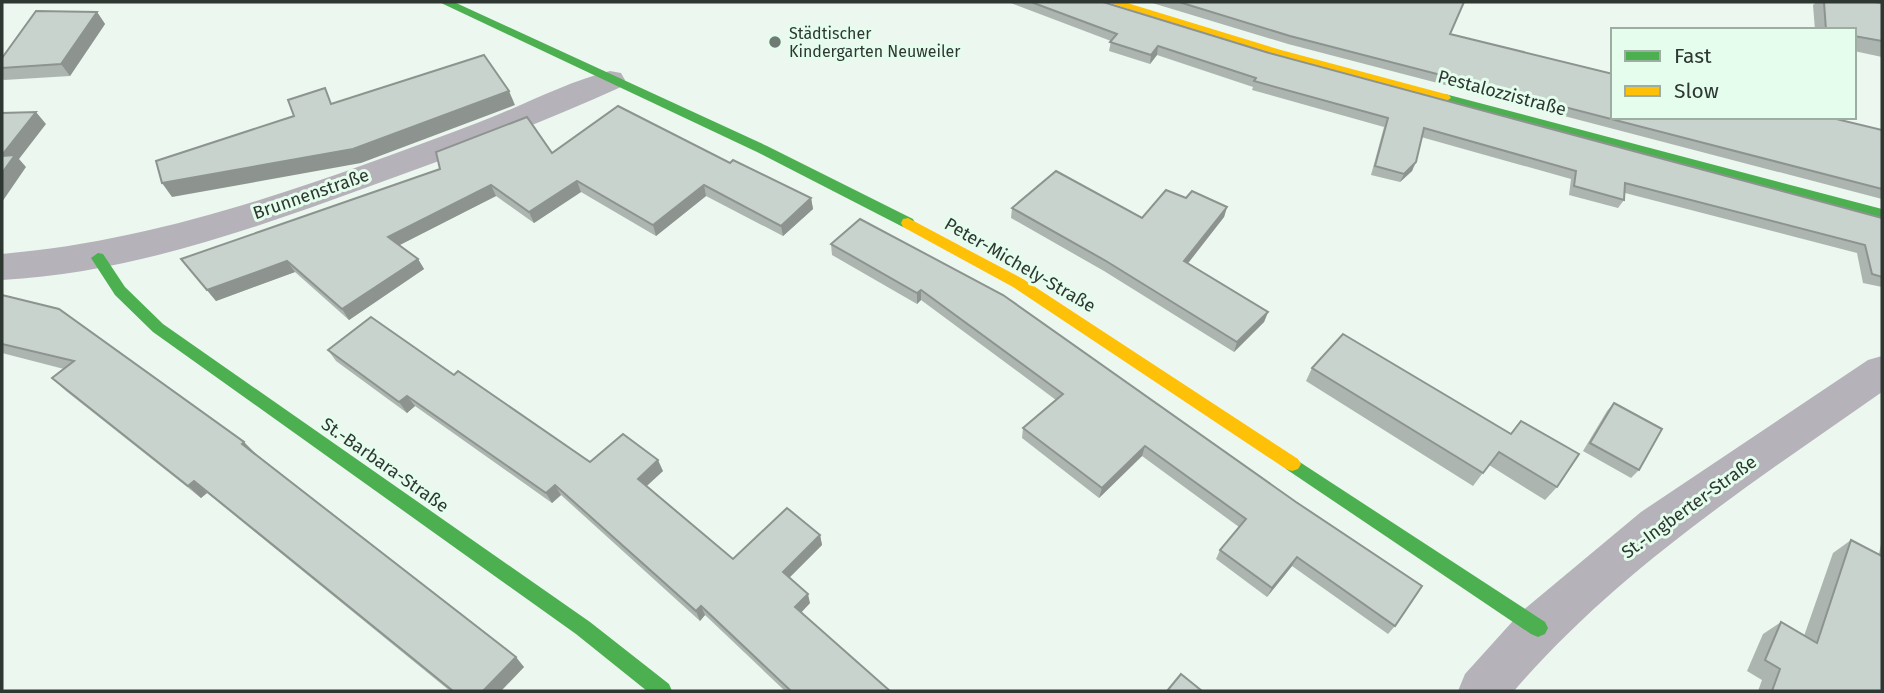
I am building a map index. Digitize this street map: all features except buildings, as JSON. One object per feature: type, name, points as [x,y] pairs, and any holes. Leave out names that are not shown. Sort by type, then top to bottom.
[{"type":"street","name":"Peter-Michely-Straße","points":[[445,2],[762,149],[1017,283],[1097,332],[1538,628]]},
{"type":"street","name":"Pestalozzistraße","points":[[1113,2],[1277,53],[1882,214]]},
{"type":"street","name":"Brunnenstraße","points":[[2,267],[98,258],[271,209],[488,131],[610,80]]},
{"type":"street","name":"St.-Barbara-Straße","points":[[98,258],[120,291],[158,328],[583,628],[662,691]]},
{"type":"street","name":"St.-Ingberter-Straße","points":[[1482,691],[1538,628],[1657,526],[1882,372]]},
{"type":"traffic: fast","points":[[445,2],[762,149],[908,223]]},
{"type":"traffic: fast","points":[[1445,98],[1882,214]]},
{"type":"traffic: fast","points":[[98,258],[120,291],[158,328],[583,628],[662,691]]},
{"type":"traffic: fast","points":[[1292,464],[1538,628]]},
{"type":"traffic: slow","points":[[1113,2],[1277,53],[1445,98]]},
{"type":"traffic: slow","points":[[908,223],[1018,283],[1292,464]]},
{"type":"place","name":"Städtischer Kindergarten Neuweiler","points":[[775,42]]}]
